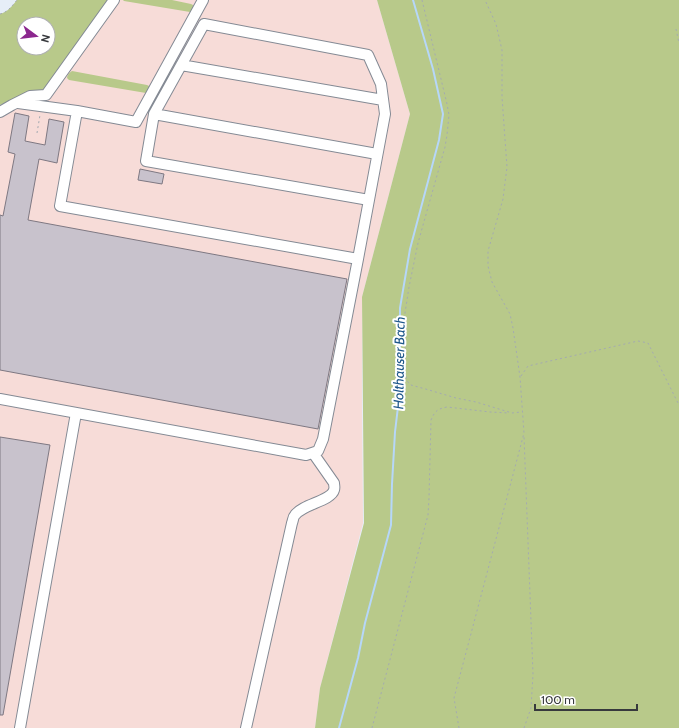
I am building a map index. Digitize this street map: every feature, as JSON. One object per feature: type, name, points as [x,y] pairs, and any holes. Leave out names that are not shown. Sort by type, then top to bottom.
[{"type":"lane","points":[[0,113],[30,96],[46,95],[114,0]]},
{"type":"lane","points":[[18,103],[78,111],[136,122],[204,0]]},
{"type":"lane","points":[[0,399],[306,455],[318,451],[323,439],[358,260],[369,200],[384,114],[381,84],[368,55],[204,24],[154,114],[146,161],[369,200]]},
{"type":"lane","points":[[181,65],[383,100]]},
{"type":"lane","points":[[78,111],[60,206],[358,260]]},
{"type":"lane","points":[[154,114],[377,154]]},
{"type":"lane","points":[[20,728],[76,413]]},
{"type":"lane","points":[[246,728],[295,515],[302,509],[328,497],[335,489],[334,483],[313,453]]},
{"type":"path","points":[[0,14],[10,10],[17,0]]},
{"type":"path","points":[[422,0],[447,104],[448,124],[445,147],[418,243],[405,313],[405,371],[407,381],[411,385],[512,413]]},
{"type":"path","points":[[485,0],[496,24],[502,50],[502,97],[507,167],[503,199],[488,251],[488,266],[492,282],[510,314],[520,377],[524,433],[533,674],[531,708],[524,728]]},
{"type":"path","points":[[676,29],[679,42]]},
{"type":"path","points":[[37,133],[42,106]]},
{"type":"path","points":[[520,377],[528,366],[638,341],[648,343],[679,405]]},
{"type":"path","points":[[372,728],[428,515],[430,491],[431,420],[434,413],[441,408],[447,407],[490,412],[522,412]]},
{"type":"path","points":[[459,728],[454,698],[524,433]]},
{"type":"shaded area","points":[[108,0],[377,0],[410,114],[362,297],[363,523],[320,688],[315,728],[0,728],[0,106],[20,97],[45,89]]},
{"type":"green space","points":[[17,0],[108,0],[45,89],[0,105],[0,14],[12,7]]},
{"type":"green space","points":[[123,0],[172,0],[191,4],[194,8],[193,11],[190,12]]},
{"type":"green space","points":[[377,0],[679,0],[679,728],[315,728],[320,688],[364,523],[362,297],[410,114]]},
{"type":"green space","points":[[72,71],[147,85],[150,89],[146,93],[69,80],[67,76]]},
{"type":"building","points":[[15,113],[29,116],[25,141],[45,145],[49,119],[64,122],[57,163],[39,159],[28,220],[347,279],[318,429],[0,370],[0,215],[3,216],[15,154],[8,152]]},
{"type":"building","points":[[140,169],[164,174],[162,184],[138,180]]},
{"type":"building","points":[[0,437],[50,445],[3,715],[0,715]]},
{"type":"waterway","name":"Holthauser Bach","points":[[339,728],[391,525],[395,432],[400,390],[400,308],[410,249],[439,140],[443,114],[433,69],[413,0]]}]
